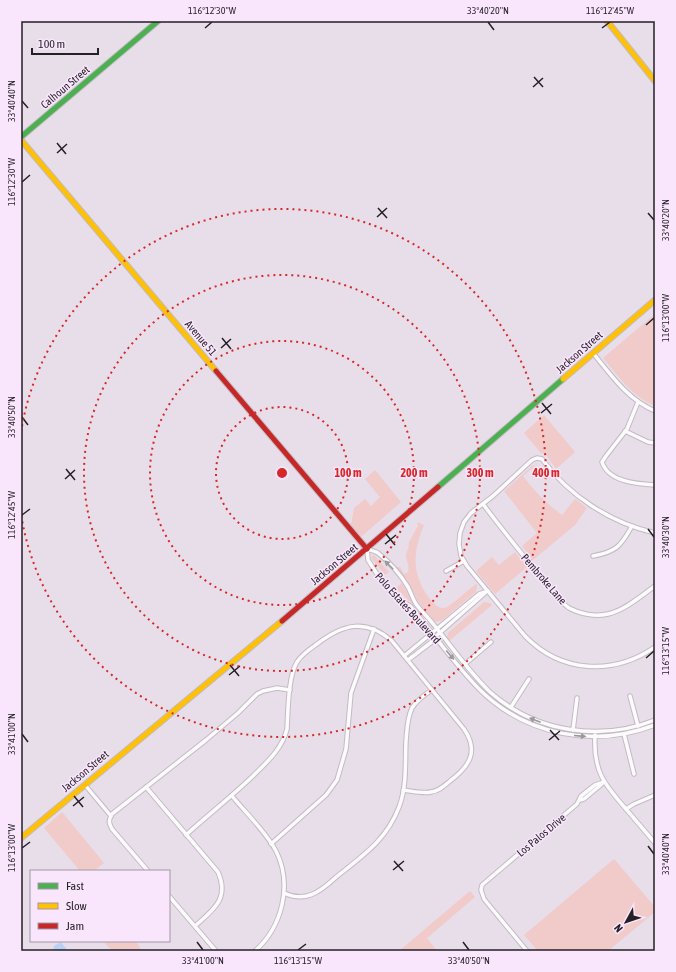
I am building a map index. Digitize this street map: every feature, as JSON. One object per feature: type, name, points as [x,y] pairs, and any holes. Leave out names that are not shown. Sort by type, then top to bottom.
[{"type":"main road","name":"Calhoun Street","points":[[21,137],[158,21]]},
{"type":"main road","points":[[607,21],[655,81]]},
{"type":"main road","name":"Avenue 51","points":[[21,140],[367,549]]},
{"type":"main road","name":"Jackson Street","points":[[21,838],[367,549],[655,300]]},
{"type":"street","points":[[593,353],[621,386],[638,402],[655,410]]},
{"type":"street","points":[[638,402],[625,431],[602,462],[608,472],[620,479],[655,485]]},
{"type":"street","points":[[625,431],[648,442],[655,443]]},
{"type":"street","points":[[655,533],[632,526],[602,512],[583,500],[556,476],[542,459],[537,458],[532,460],[493,496],[471,513],[461,528],[459,544],[464,561],[534,645],[544,652],[565,662],[587,667],[613,666],[636,658],[655,647]]},
{"type":"street","name":"Pembroke Lane","points":[[483,504],[496,523],[564,604],[579,612],[597,615],[616,612],[655,586]]},
{"type":"street","points":[[593,556],[612,551],[618,547],[624,541],[632,526]]},
{"type":"street","name":"Polo Estates Boulevard","points":[[655,720],[638,726],[615,731],[595,732],[573,730],[537,721],[511,707],[484,686],[465,664],[416,604],[408,586],[392,567],[377,552],[367,549],[368,560],[395,597],[410,606],[480,690],[505,710],[524,721],[545,730],[569,736],[595,737],[624,734],[655,725]]},
{"type":"street","points":[[446,571],[464,561]]},
{"type":"street","points":[[404,656],[479,594],[488,591]]},
{"type":"street","points":[[408,660],[433,641],[435,637],[488,591]]},
{"type":"street","points":[[186,835],[206,816],[232,796],[269,760],[281,744],[287,729],[290,690],[296,663],[303,654],[321,641],[346,628],[358,626],[367,627],[383,634],[392,641],[468,734],[472,746],[471,755],[465,767],[458,775],[438,790],[425,793],[403,790]]},
{"type":"street","points":[[272,844],[326,795],[337,780],[346,749],[351,693],[374,630]]},
{"type":"street","points":[[465,664],[491,642]]},
{"type":"street","points":[[511,707],[529,679]]},
{"type":"street","points":[[147,870],[112,829],[109,823],[110,816],[206,740],[238,713],[257,694],[277,688],[290,690]]},
{"type":"street","points":[[284,893],[290,896],[302,897],[321,891],[376,844],[390,825],[399,807],[403,790],[406,731],[410,713],[421,698],[432,690]]},
{"type":"street","points":[[630,696],[638,726]]},
{"type":"street","points":[[573,730],[578,698]]},
{"type":"street","points":[[595,732],[595,761],[604,782],[655,844]]},
{"type":"street","points":[[624,734],[634,774]]},
{"type":"street","name":"Los Palos Drive","points":[[527,951],[484,899],[481,890],[482,885],[577,804],[581,796],[595,785],[604,782]]},
{"type":"street","points":[[84,785],[110,816]]},
{"type":"street","points":[[146,788],[218,872],[222,881],[221,899],[216,906],[195,926]]},
{"type":"street","points":[[626,809],[655,795]]},
{"type":"street","points":[[232,796],[272,844],[280,860],[283,872],[284,893],[281,912],[273,930],[255,951]]},
{"type":"street","points":[[170,897],[216,951]]},
{"type":"shaded area","points":[[655,314],[655,406],[639,397],[620,379],[603,358]]},
{"type":"shaded area","points":[[544,415],[575,452],[556,469],[547,456],[540,452],[524,433]]},
{"type":"shaded area","points":[[537,464],[523,476],[536,492],[551,506],[562,515],[575,499],[587,508],[575,525],[533,560],[522,546],[537,533],[504,491],[532,466]]},
{"type":"shaded area","points":[[375,470],[401,502],[362,536],[351,525],[354,508],[365,499],[371,506],[380,497],[365,479]]},
{"type":"shaded area","points":[[417,522],[424,525],[416,553],[417,571],[423,589],[429,598],[437,606],[444,608],[476,584],[477,585],[476,592],[441,621],[435,622],[419,603],[410,585],[395,567],[400,567],[404,574],[408,572],[409,567],[406,555],[409,542],[418,526]]},
{"type":"shaded area","points":[[515,552],[527,567],[495,594],[476,571],[492,557],[499,565]]},
{"type":"shaded area","points":[[373,555],[389,572],[385,575],[371,558]]},
{"type":"shaded area","points":[[402,583],[413,603],[422,614],[396,588]]},
{"type":"shaded area","points":[[484,602],[492,605],[449,641],[447,638],[448,633]]},
{"type":"shaded area","points":[[62,812],[104,863],[95,870],[79,870],[44,828]]},
{"type":"shaded area","points":[[614,859],[655,907],[655,912],[608,951],[538,951],[524,935]]},
{"type":"shaded area","points":[[470,891],[475,897],[427,938],[437,951],[399,951]]},
{"type":"shaded area","points":[[104,942],[137,942],[142,951],[112,951]]},
{"type":"water","points":[[61,942],[66,948],[66,951],[53,951],[54,946]]},
{"type":"traffic: fast","points":[[21,137],[158,21]]},
{"type":"traffic: fast","points":[[438,487],[563,379]]},
{"type":"traffic: slow","points":[[607,21],[655,81]]},
{"type":"traffic: slow","points":[[21,140],[216,371]]},
{"type":"traffic: slow","points":[[563,379],[655,300]]},
{"type":"traffic: slow","points":[[21,838],[282,621]]},
{"type":"traffic: jam","points":[[216,371],[367,549]]},
{"type":"traffic: jam","points":[[282,621],[438,487]]}]
